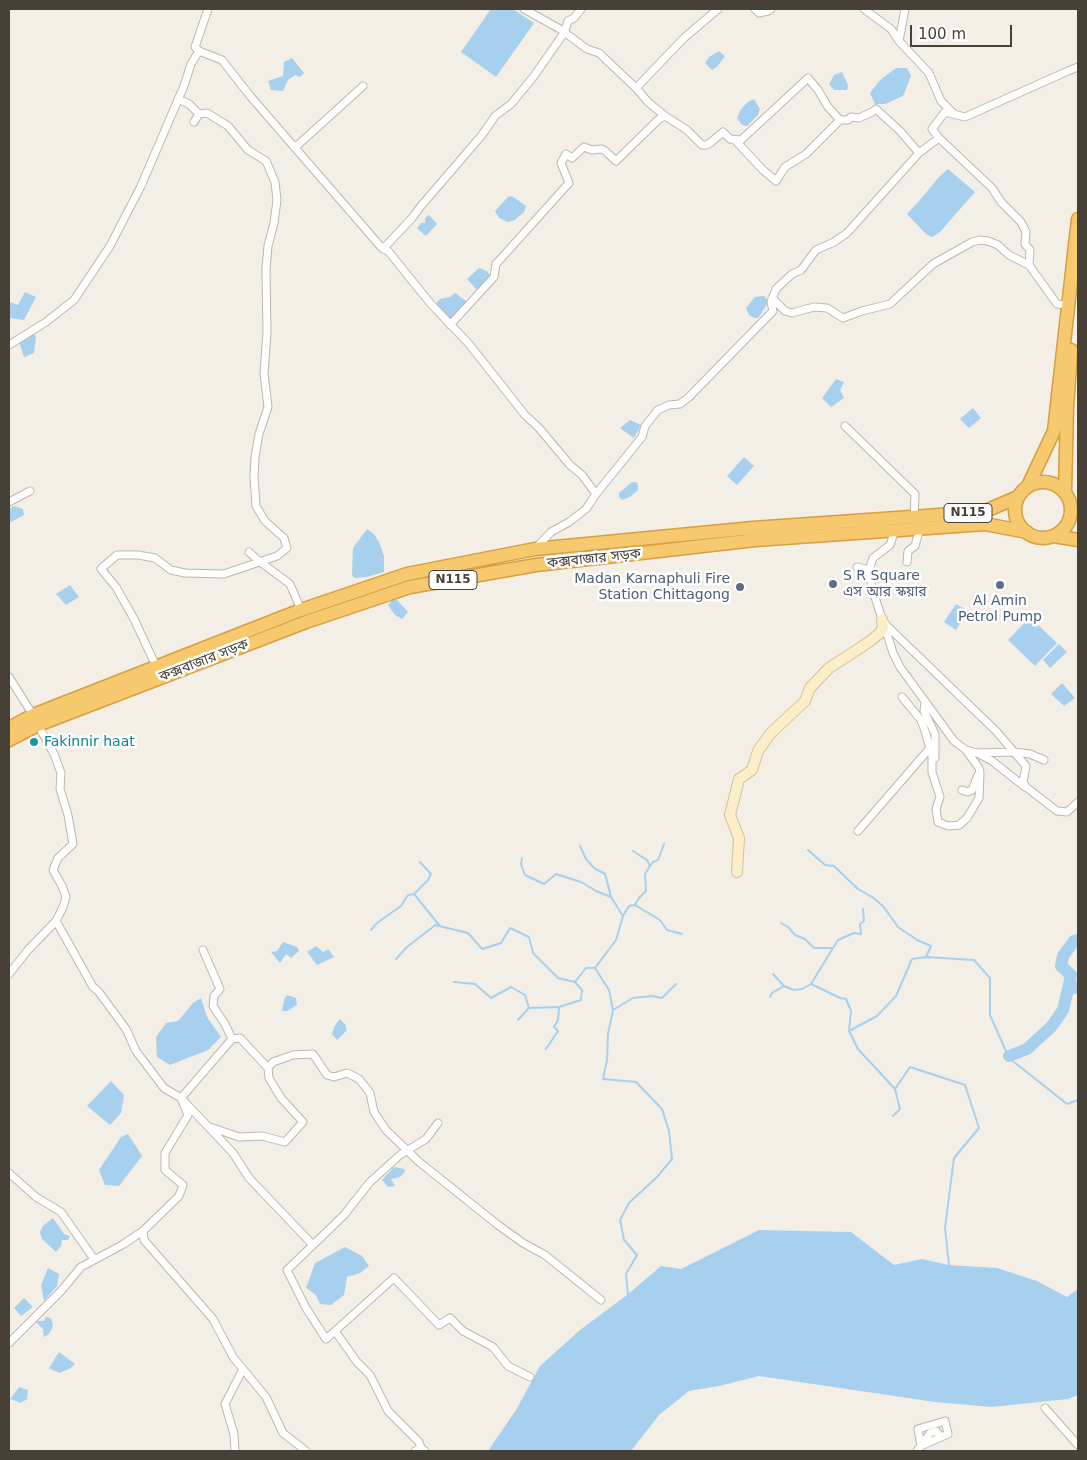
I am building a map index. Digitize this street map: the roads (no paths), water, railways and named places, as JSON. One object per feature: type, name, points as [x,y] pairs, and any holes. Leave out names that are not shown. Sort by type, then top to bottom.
[{"type":"highway","points":[[1078,219],[1054,431],[1028,486],[1018,497],[1015,510],[1022,528],[1037,537],[1054,536],[1078,540]]},
{"type":"highway","points":[[1054,536],[1060,533],[1069,522],[1072,508],[1067,408],[1078,285]]},
{"type":"highway","points":[[1028,486],[1034,483],[1047,482],[1060,487],[1071,500]]},
{"type":"highway","name":"কক্সবাজার সড়ক","points":[[9,728],[36,720],[306,622],[410,588],[536,565],[756,540],[895,530],[917,523],[983,512],[1018,497]]},
{"type":"highway","name":"কক্সবাজার সড়ক","points":[[9,740],[36,720],[156,666],[301,610],[407,574],[535,549],[753,528],[917,523],[985,524],[1027,532]]},
{"type":"street","points":[[208,9],[195,47],[199,51],[222,60],[294,147],[384,249],[389,252],[430,304],[469,344],[525,415],[539,428],[570,465],[582,475],[596,494]]},
{"type":"street","points":[[524,9],[587,49],[599,53],[648,102],[664,116],[687,130],[702,144],[710,143],[723,132],[730,139],[741,140],[808,78],[828,107],[840,120]]},
{"type":"street","points":[[384,249],[482,135],[495,116],[511,104],[564,33],[568,22],[581,9]]},
{"type":"street","points":[[636,88],[684,38],[718,9]]},
{"type":"street","points":[[755,9],[759,13],[770,9]]},
{"type":"street","points":[[864,9],[891,29],[898,41],[929,73],[941,101],[952,112],[965,117]]},
{"type":"street","points":[[898,41],[905,9]]},
{"type":"street","points":[[9,345],[46,322],[74,300],[110,246],[141,186],[184,86],[191,64],[199,51]]},
{"type":"street","points":[[1029,265],[1030,250],[1025,244],[1026,232],[1021,222],[992,188],[939,138],[932,129],[945,112],[965,117],[1078,68]]},
{"type":"street","points":[[294,147],[363,86]]},
{"type":"street","points":[[178,99],[189,104],[199,114]]},
{"type":"street","points":[[735,140],[776,181],[785,167],[806,154],[840,120],[848,120],[851,117],[859,118],[876,109],[900,131],[919,153]]},
{"type":"street","points":[[156,666],[134,619],[116,587],[101,569],[103,567],[117,555],[138,555],[155,558],[171,570],[185,573],[224,574],[277,556],[288,548],[284,538],[265,521],[256,506],[254,477],[259,434],[268,407],[264,374],[267,332],[266,269],[268,246],[277,200],[275,182],[266,161],[248,150],[228,126],[207,113],[199,114]]},
{"type":"street","points":[[194,122],[199,114]]},
{"type":"street","points":[[450,325],[494,277],[496,264],[569,183],[561,163],[566,154],[572,158],[584,147],[592,150],[600,148],[616,162],[664,116]]},
{"type":"street","points":[[535,549],[551,532],[569,522],[586,509],[642,437],[645,426],[658,410],[669,405],[680,404],[689,398],[757,325],[773,311],[771,302],[776,289],[792,274],[801,270],[816,250],[834,242],[847,233],[919,153],[939,138]]},
{"type":"street","points":[[772,298],[784,311],[792,313],[814,307],[827,308],[843,318],[890,304],[933,264],[972,242],[988,240],[998,245],[1009,255],[1029,265],[1057,304],[1067,305]]},
{"type":"street","points":[[845,426],[915,494],[917,523],[915,546],[908,551],[907,562]]},
{"type":"street","points":[[9,502],[30,491]]},
{"type":"street","points":[[895,530],[890,545],[874,558],[869,570],[872,588],[897,660],[954,741],[966,750],[992,761],[1057,812],[1067,812],[1078,802]]},
{"type":"street","points":[[249,552],[259,562],[290,584],[301,610]]},
{"type":"street","points":[[857,567],[869,570]]},
{"type":"street","points":[[882,619],[996,731],[1026,766],[1023,782],[1026,787]]},
{"type":"street","points":[[737,872],[739,838],[730,815],[739,779],[752,770],[758,751],[770,734],[805,701],[810,688],[829,668],[880,633],[883,628],[882,619]]},
{"type":"street","points":[[9,677],[36,720],[54,754],[61,773],[60,789],[68,815],[73,844],[58,858],[53,870],[66,897],[63,907],[56,921],[28,950],[9,974]]},
{"type":"street","points":[[902,697],[921,720],[932,756],[932,772],[940,797],[936,809],[938,822],[948,826],[958,825],[967,818],[979,798],[979,770],[966,750]]},
{"type":"street","points":[[926,703],[924,711],[935,734],[938,791]]},
{"type":"street","points":[[858,831],[930,748]]},
{"type":"street","points":[[977,754],[1014,752],[1030,754],[1044,760]]},
{"type":"street","points":[[962,790],[967,792],[972,790],[979,770]]},
{"type":"street","points":[[56,921],[93,987],[98,990],[126,1029],[136,1050],[164,1088],[180,1098],[210,1127],[233,1153],[249,1178],[313,1245]]},
{"type":"street","points":[[203,950],[220,990],[214,996],[213,1006],[225,1024],[232,1040]]},
{"type":"street","points":[[180,1098],[232,1040],[240,1038],[268,1068],[269,1078],[281,1098],[303,1122],[285,1142],[262,1136],[239,1137],[210,1127]]},
{"type":"street","points":[[268,1068],[273,1062],[293,1055],[313,1054],[327,1075],[334,1077],[347,1073],[359,1079],[370,1093],[374,1112],[382,1124],[408,1151],[498,1225],[523,1243],[545,1255],[601,1300]]},
{"type":"street","points":[[9,1343],[61,1291],[81,1267],[143,1231],[179,1196],[183,1186],[166,1170],[165,1153],[188,1115],[180,1098]]},
{"type":"street","points":[[438,1123],[426,1140],[408,1151],[370,1182],[344,1215],[287,1270],[306,1308],[326,1339],[394,1278],[439,1326],[450,1318],[463,1331],[493,1347],[508,1366],[530,1377]]},
{"type":"street","points":[[9,1173],[36,1197],[61,1212],[94,1259]]},
{"type":"street","points":[[143,1231],[144,1240],[213,1319],[233,1357],[266,1397],[283,1433],[306,1451]]},
{"type":"street","points":[[335,1331],[357,1362],[370,1375],[388,1411],[419,1442],[420,1450]]},
{"type":"street","points":[[235,1451],[234,1434],[225,1404],[242,1369]]},
{"type":"street","points":[[1045,1408],[1078,1445]]},
{"type":"street","points":[[945,1421],[948,1434],[919,1449],[918,1429],[945,1421]]},
{"type":"water","points":[[491,9],[513,9],[534,23],[496,77],[461,52]]},
{"type":"water","points":[[719,51],[725,56],[717,67],[712,70],[705,63],[709,57]]},
{"type":"water","points":[[292,58],[304,73],[300,77],[295,75],[288,80],[283,91],[271,90],[268,81],[283,76],[284,62]]},
{"type":"water","points":[[896,68],[907,68],[911,76],[903,96],[885,104],[875,104],[870,93],[880,80]]},
{"type":"water","points":[[842,72],[848,85],[847,90],[834,90],[829,84],[834,75]]},
{"type":"water","points":[[754,99],[760,109],[758,115],[747,126],[742,125],[737,118],[741,109]]},
{"type":"water","points":[[948,169],[975,192],[940,232],[932,237],[926,234],[907,214]]},
{"type":"water","points":[[512,196],[526,206],[524,212],[515,220],[508,222],[499,218],[495,211],[508,197]]},
{"type":"water","points":[[429,215],[437,224],[426,236],[417,228],[421,223],[425,223],[425,218]]},
{"type":"water","points":[[479,268],[487,271],[491,277],[477,290],[467,279]]},
{"type":"water","points":[[25,292],[36,297],[24,320],[9,318],[9,302],[18,305]]},
{"type":"water","points":[[455,293],[466,301],[456,315],[449,319],[435,305],[440,299],[450,297]]},
{"type":"water","points":[[764,296],[768,301],[758,318],[749,315],[746,308],[755,297]]},
{"type":"water","points":[[32,334],[36,336],[34,353],[24,357],[19,342]]},
{"type":"water","points":[[836,379],[844,382],[840,390],[844,398],[831,407],[822,398]]},
{"type":"water","points":[[973,408],[981,418],[969,428],[960,419]]},
{"type":"water","points":[[630,420],[641,425],[634,438],[620,428]]},
{"type":"water","points":[[744,457],[754,466],[737,485],[727,476]]},
{"type":"water","points":[[632,482],[636,482],[638,490],[630,497],[622,500],[619,497],[619,493]]},
{"type":"water","points":[[14,506],[23,509],[24,515],[9,523],[9,509]]},
{"type":"water","points":[[367,529],[374,534],[379,542],[384,556],[384,572],[355,578],[352,575],[353,548]]},
{"type":"water","points":[[70,585],[79,597],[66,605],[56,594]]},
{"type":"water","points":[[393,599],[397,600],[408,612],[402,619],[395,615],[388,605]]},
{"type":"water","points":[[956,604],[968,611],[956,630],[944,622]]},
{"type":"water","points":[[1030,617],[1057,643],[1035,666],[1008,640]]},
{"type":"water","points":[[1059,644],[1067,652],[1050,668],[1043,660]]},
{"type":"water","points":[[1062,683],[1075,698],[1064,706],[1051,694]]},
{"type":"water","points":[[283,942],[297,947],[299,951],[291,958],[286,954],[280,963],[271,952],[277,951]]},
{"type":"water","points":[[316,946],[323,952],[328,949],[334,957],[317,965],[307,952]]},
{"type":"water","points":[[287,995],[296,998],[297,1005],[287,1011],[282,1011],[284,1000]]},
{"type":"water","points":[[201,998],[207,1017],[221,1037],[208,1050],[170,1065],[157,1057],[156,1037],[166,1023],[178,1021],[193,1003]]},
{"type":"water","points":[[340,1019],[345,1024],[347,1030],[337,1040],[332,1034],[334,1027]]},
{"type":"water","points":[[111,1081],[124,1095],[121,1113],[110,1125],[87,1106]]},
{"type":"water","points":[[128,1134],[142,1156],[119,1186],[105,1185],[99,1170],[121,1137]]},
{"type":"water","points":[[394,1167],[405,1169],[404,1173],[400,1177],[391,1179],[395,1186],[388,1187],[382,1180]]},
{"type":"water","points":[[53,1218],[64,1234],[70,1236],[68,1240],[62,1240],[61,1246],[56,1252],[42,1239],[40,1232],[43,1226]]},
{"type":"water","points":[[759,1230],[851,1232],[894,1265],[922,1259],[949,1265],[997,1268],[1037,1281],[1067,1297],[1078,1289],[1078,1395],[1068,1399],[992,1407],[935,1402],[759,1376],[689,1391],[659,1415],[631,1451],[488,1451],[516,1410],[540,1366],[580,1330],[627,1295],[661,1266],[681,1269]]},
{"type":"water","points":[[345,1247],[362,1256],[369,1266],[360,1273],[347,1277],[344,1295],[331,1305],[320,1304],[315,1294],[306,1288],[315,1263]]},
{"type":"water","points":[[48,1268],[59,1274],[57,1286],[44,1301],[41,1285]]},
{"type":"water","points":[[24,1298],[33,1307],[21,1316],[14,1308]]},
{"type":"water","points":[[46,1317],[51,1318],[53,1326],[49,1334],[44,1337],[43,1329],[37,1321],[44,1321]]},
{"type":"water","points":[[59,1352],[75,1364],[71,1368],[59,1373],[49,1368]]},
{"type":"water","points":[[19,1387],[28,1390],[27,1399],[21,1403],[10,1399]]},
{"type":"waterway","points":[[650,866],[658,860],[664,844]]},
{"type":"waterway","points":[[580,846],[586,859],[594,868],[605,874],[611,897],[623,916]]},
{"type":"waterway","points":[[808,850],[825,865],[834,866],[858,889],[883,906],[898,927],[917,940],[931,946],[926,957]]},
{"type":"waterway","points":[[633,851],[647,860],[650,866],[645,874],[646,891],[635,905]]},
{"type":"waterway","points":[[522,858],[521,864],[525,875],[544,884],[556,874],[581,882],[611,897]]},
{"type":"waterway","points":[[420,862],[431,874],[428,880],[414,894],[440,926]]},
{"type":"waterway","points":[[371,930],[377,923],[401,906],[408,895],[414,894]]},
{"type":"waterway","points":[[628,1295],[626,1274],[637,1255],[624,1240],[620,1220],[629,1203],[657,1177],[672,1159],[669,1131],[662,1109],[636,1082],[603,1079],[607,1060],[608,1034],[613,1010],[609,990],[595,968],[616,940],[623,916],[629,906],[635,905],[660,920],[667,930],[682,934]]},
{"type":"waterway","points":[[833,948],[838,940],[854,933],[861,934],[860,924],[864,921],[863,909]]},
{"type":"waterway","points":[[781,923],[788,927],[795,935],[805,939],[814,948],[833,948],[811,984],[846,999],[851,1011],[849,1031],[858,1049],[895,1089],[910,1067],[965,1085],[979,1128],[954,1158],[945,1228],[949,1265]]},
{"type":"waterway","points":[[435,925],[468,933],[482,949],[501,943],[510,928],[529,937],[533,953],[558,978],[575,982]]},
{"type":"waterway","points":[[396,959],[407,947],[434,926]]},
{"type":"waterway","points":[[1068,989],[1071,975],[1061,966],[1063,956],[1074,941],[1078,940]]},
{"type":"waterway","points":[[849,1031],[877,1016],[896,996],[912,959],[926,957],[974,960],[990,978],[990,1015],[1009,1058],[1067,1104],[1078,1100]]},
{"type":"waterway","points":[[518,1020],[529,1008],[559,1007],[581,1000],[582,990],[575,982],[586,968],[595,968]]},
{"type":"waterway","points":[[773,974],[784,986],[794,990],[802,989],[811,984]]},
{"type":"waterway","points":[[454,982],[475,984],[491,998],[511,987],[525,995],[529,1008]]},
{"type":"waterway","points":[[613,1010],[633,998],[652,996],[662,998],[676,984]]},
{"type":"waterway","points":[[770,997],[772,993],[784,986]]},
{"type":"waterway","points":[[1009,1056],[1027,1049],[1052,1026],[1063,1010],[1068,989],[1078,987]]},
{"type":"waterway","points":[[546,1049],[558,1031],[554,1027],[558,1020],[559,1007]]},
{"type":"waterway","points":[[893,1116],[900,1109],[895,1089]]},
{"type":"place","name":"S R Square এস আর স্কয়ার","points":[[833,584]]},
{"type":"place","name":"Al Amin Petrol Pump","points":[[1000,585]]},
{"type":"place","name":"Madan Karnaphuli Fire Station Chittagong","points":[[740,587]]},
{"type":"place","name":"Fakinnir haat","points":[[34,742]]}]
